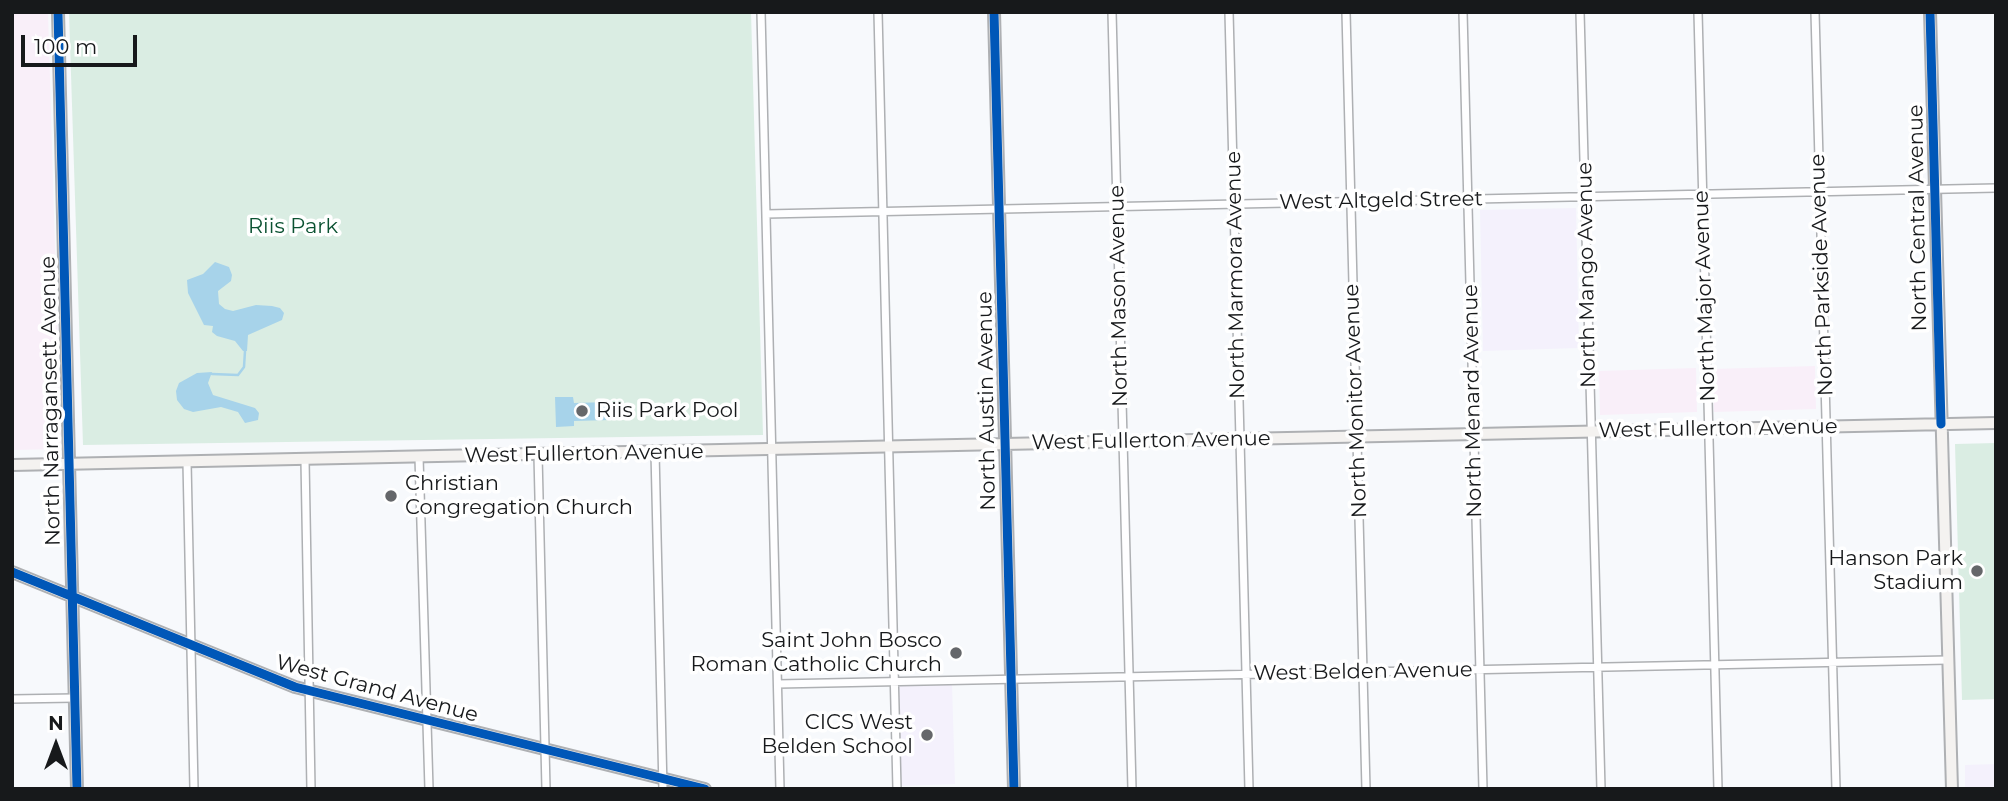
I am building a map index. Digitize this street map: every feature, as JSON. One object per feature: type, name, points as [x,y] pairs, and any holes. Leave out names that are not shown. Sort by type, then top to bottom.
[{"type":"main road","name":"North Narragansett Avenue","points":[[58,12],[77,789]]},
{"type":"main road","name":"North Austin Avenue","points":[[994,12],[1014,789]]},
{"type":"main road","name":"North Central Avenue","points":[[1930,12],[1952,789]]},
{"type":"main road","name":"West Fullerton Avenue","points":[[12,465],[1996,423]]},
{"type":"main road","name":"West Grand Avenue","points":[[12,572],[191,647],[309,691],[663,784],[705,789]]},
{"type":"street","points":[[761,12],[780,789]]},
{"type":"street","points":[[877,12],[897,789]]},
{"type":"street","name":"North Mason Avenue","points":[[1112,12],[1132,789]]},
{"type":"street","name":"North Marmora Avenue","points":[[1229,12],[1249,789]]},
{"type":"street","name":"North Monitor Avenue","points":[[1346,12],[1366,789]]},
{"type":"street","name":"North Menard Avenue","points":[[1463,12],[1483,789]]},
{"type":"street","name":"North Mango Avenue","points":[[1580,12],[1601,789]]},
{"type":"street","name":"North Major Avenue","points":[[1698,12],[1718,789]]},
{"type":"street","name":"North Parkside Avenue","points":[[1815,12],[1836,789]]},
{"type":"street","name":"West Altgeld Street","points":[[766,214],[1996,188]]},
{"type":"street","points":[[655,452],[663,784]]},
{"type":"street","points":[[538,455],[546,789]]},
{"type":"street","points":[[419,457],[429,789]]},
{"type":"street","points":[[305,460],[311,789]]},
{"type":"street","points":[[187,462],[194,789]]},
{"type":"street","name":"West Belden Avenue","points":[[778,684],[1948,660]]},
{"type":"street","points":[[12,699],[75,698]]},
{"type":"shaded area","points":[[12,12],[48,12],[61,449],[12,450]]},
{"type":"shaded area","points":[[1576,208],[1579,348],[1483,351],[1480,210]]},
{"type":"shaded area","points":[[1815,366],[1816,409],[1714,412],[1713,369]]},
{"type":"shaded area","points":[[1696,368],[1697,412],[1600,415],[1599,371]]},
{"type":"shaded area","name":"CICS West Belden School","points":[[952,684],[955,784],[901,786],[898,685]]},
{"type":"shaded area","points":[[1996,764],[1996,789],[1965,789],[1965,765]]},
{"type":"green space","name":"Riis Park","points":[[69,12],[751,12],[763,435],[83,445]]},
{"type":"green space","name":"Hanson Park Stadium","points":[[1996,443],[1996,699],[1962,700],[1955,444]]},
{"type":"water","points":[[215,262],[229,267],[232,275],[231,281],[218,291],[219,304],[225,309],[233,311],[256,305],[272,306],[280,308],[284,313],[282,320],[248,335],[247,351],[243,351],[235,341],[217,336],[212,332],[213,326],[204,325],[188,293],[187,280],[203,274]]},
{"type":"water","points":[[212,372],[208,383],[213,395],[255,408],[259,413],[258,420],[245,423],[238,412],[221,407],[193,412],[184,409],[177,400],[179,383],[197,373]]},
{"type":"water","name":"Riis Park Pool","points":[[555,397],[573,397],[574,403],[608,402],[609,420],[574,421],[574,426],[556,427]]},
{"type":"waterway","points":[[212,374],[238,375],[244,367],[245,351]]},
{"type":"cycle path","points":[[58,12],[77,789]]},
{"type":"cycle path","points":[[994,12],[1014,789]]},
{"type":"cycle path","points":[[1930,12],[1941,424]]},
{"type":"cycle path","points":[[12,572],[295,687],[705,789]]},
{"type":"place","name":"Riis Park Pool","points":[[582,411]]},
{"type":"place","name":"Christian Congregation Church","points":[[391,496]]},
{"type":"place","name":"Hanson Park Stadium","points":[[1977,571]]},
{"type":"place","name":"Saint John Bosco Roman Catholic Church","points":[[956,653]]},
{"type":"place","name":"CICS West Belden School","points":[[927,735]]}]
